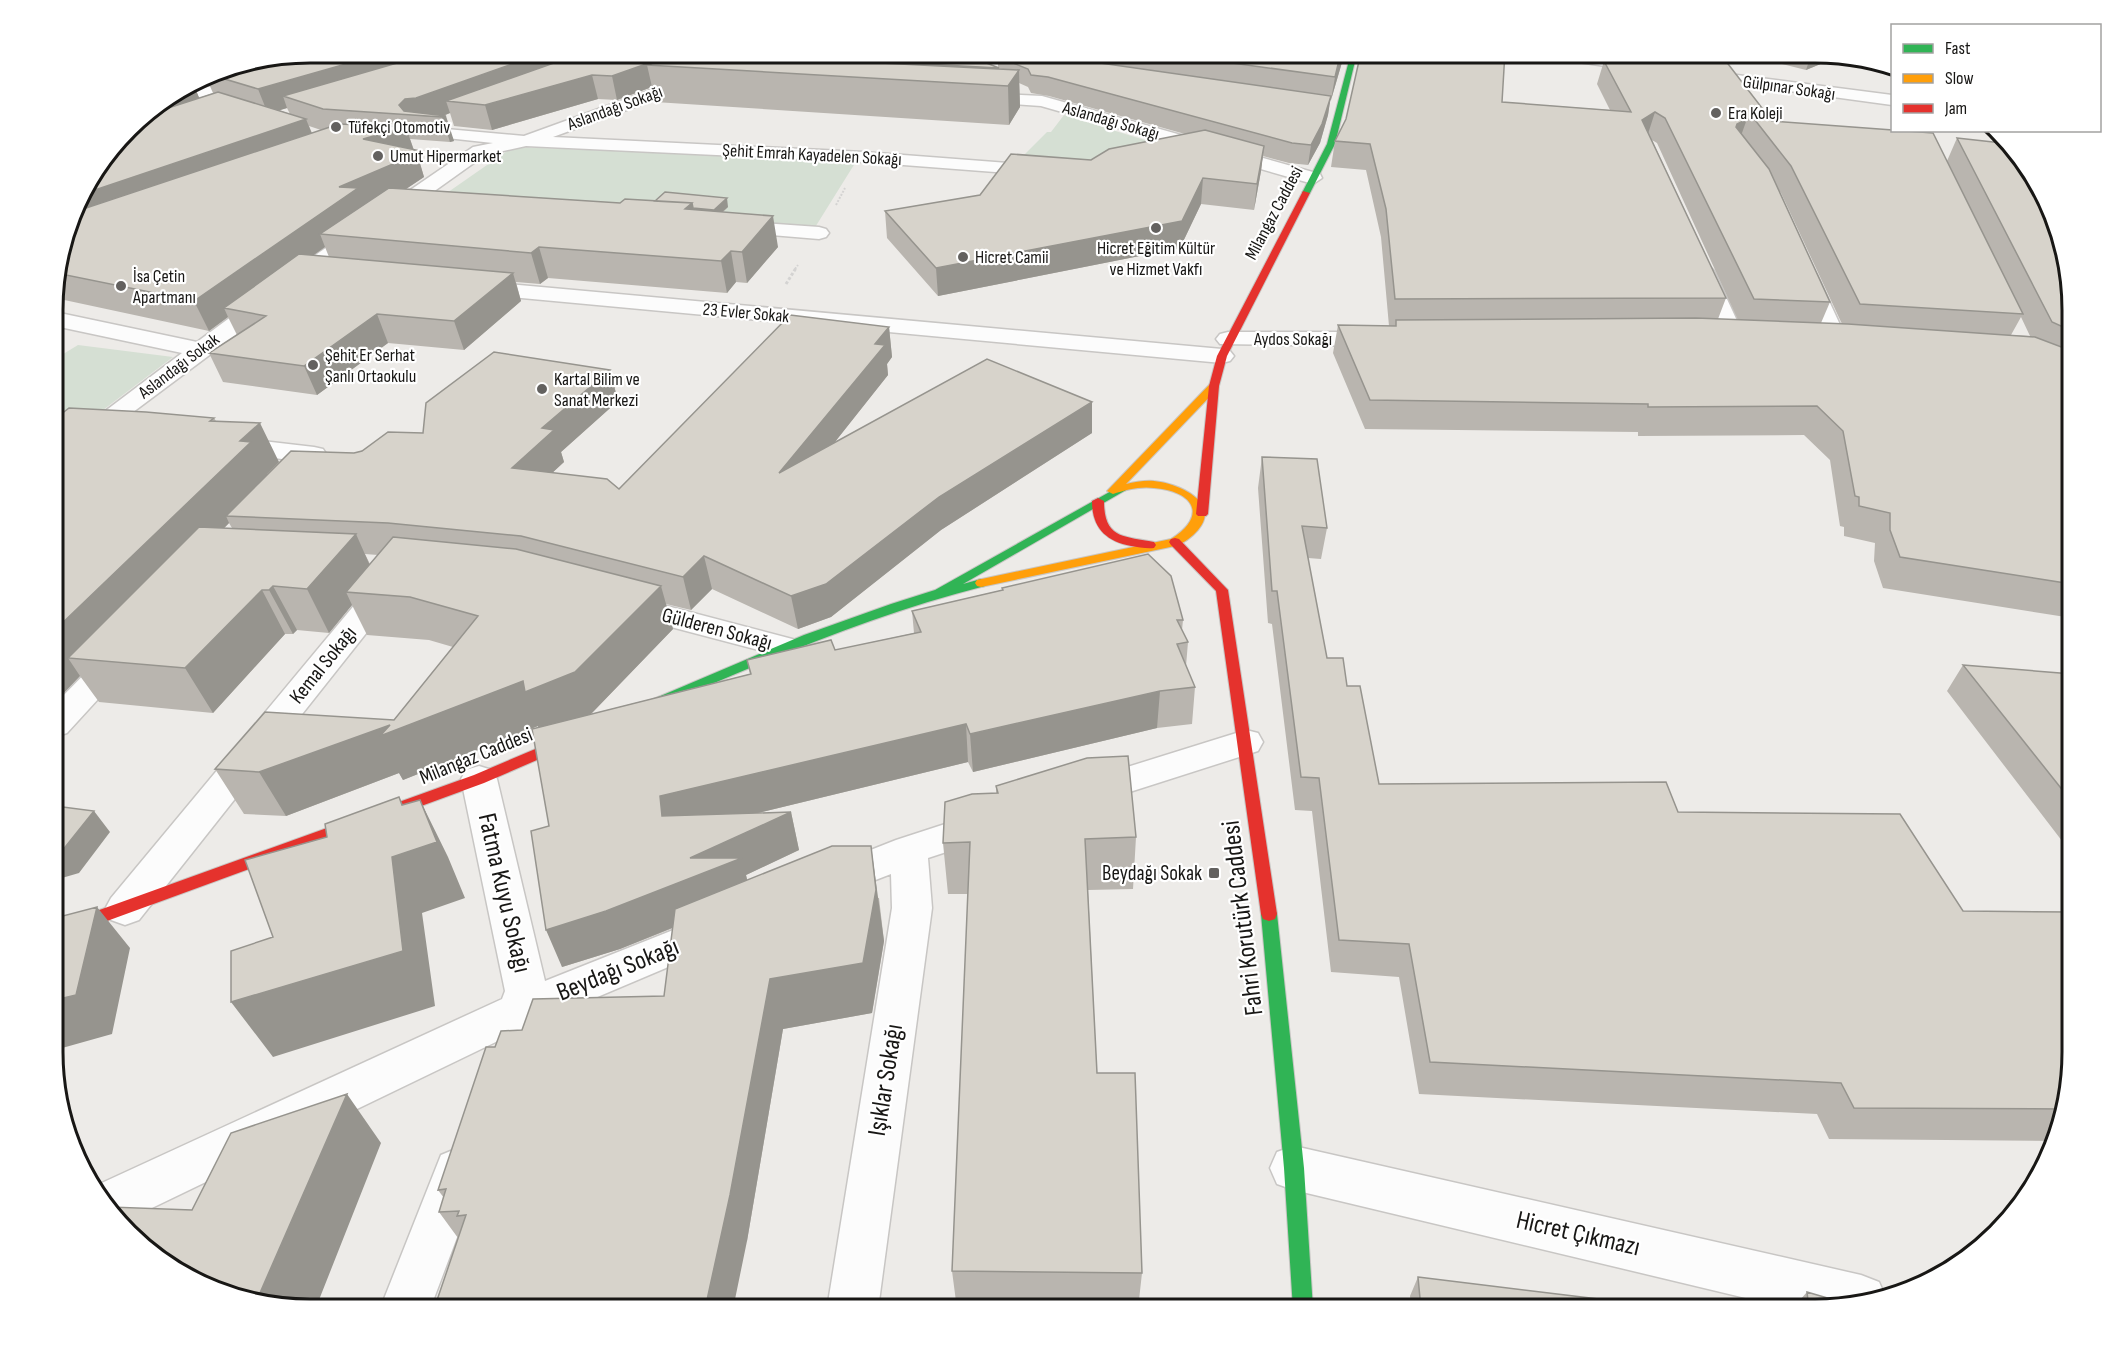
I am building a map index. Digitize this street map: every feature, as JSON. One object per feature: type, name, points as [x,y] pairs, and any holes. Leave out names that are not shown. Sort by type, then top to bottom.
[{"type":"street","points":[[1061,63],[1056,70],[1108,76]]},
{"type":"street","name":"Milangaz Caddesi","points":[[1202,514],[1214,386],[1225,347],[1331,144],[1334,108],[1350,63]]},
{"type":"street","points":[[1616,63],[1661,70]]},
{"type":"street","points":[[193,93],[299,64]]},
{"type":"street","name":"Gülpınar Sokağı","points":[[1685,73],[1891,100]]},
{"type":"street","name":"Aslandağı Sokağı","points":[[306,272],[479,151],[526,141],[687,82],[710,83]]},
{"type":"street","points":[[1002,84],[1042,101]]},
{"type":"street","points":[[187,96],[218,106]]},
{"type":"street","name":"Aslandağı Sokağı","points":[[959,97],[1042,101],[1313,178]]},
{"type":"street","points":[[413,137],[462,116]]},
{"type":"street","points":[[413,137],[479,151]]},
{"type":"street","name":"Şehit Emrah Kayadelen Sokağı","points":[[413,137],[864,157],[1064,172]]},
{"type":"street","points":[[1167,155],[1202,148]]},
{"type":"street","points":[[398,206],[433,209]]},
{"type":"street","points":[[714,226],[819,233]]},
{"type":"street","points":[[1694,252],[1745,338],[1710,337]]},
{"type":"street","points":[[1798,258],[1825,341],[1860,344]]},
{"type":"street","points":[[306,272],[341,276]]},
{"type":"street","name":"Aslandağı Sokak","points":[[63,455],[88,434],[306,272]]},
{"type":"street","name":"23 Evler Sokak","points":[[459,286],[1225,347]]},
{"type":"street","points":[[63,321],[201,350]]},
{"type":"street","points":[[63,340],[84,326]]},
{"type":"street","name":"Aydos Sokağı","points":[[1225,347],[1408,339]]},
{"type":"street","name":"Milangaz Caddesi","points":[[941,591],[1113,491],[1214,386]]},
{"type":"street","points":[[88,434],[121,437]]},
{"type":"street","points":[[200,443],[314,455],[291,479]]},
{"type":"street","name":"Milangaz Caddesi","points":[[1113,491],[1143,484],[1176,489],[1189,496],[1198,505],[1202,514]]},
{"type":"street","points":[[1098,501],[1095,516],[1099,526],[1109,535],[1123,541],[1158,546],[1175,542],[1196,530],[1201,522],[1202,514]]},
{"type":"street","name":"Fahri Korutürk Caddesi","points":[[1175,542],[1222,590],[1246,742],[1269,914],[1294,1168],[1302,1299]]},
{"type":"street","name":"Milangaz Caddesi","points":[[632,713],[785,647],[941,591],[1158,546]]},
{"type":"street","name":"Kemal Sokağı","points":[[125,909],[408,568],[367,566]]},
{"type":"street","name":"Gülderen Sokağı","points":[[601,598],[785,647]]},
{"type":"street","points":[[63,717],[140,636]]},
{"type":"street","name":"Milangaz Caddesi","points":[[63,930],[478,779],[588,732]]},
{"type":"street","points":[[801,894],[909,850],[1246,742]]},
{"type":"street","name":"Fatma Kuyu Sokağı","points":[[478,779],[526,991],[498,1066]]},
{"type":"street","name":"Işıklar Sokağı","points":[[853,1299],[912,908],[909,850]]},
{"type":"street","name":"Beydağı Sokağı","points":[[114,1202],[519,1011],[747,917]]},
{"type":"street","points":[[409,1299],[473,1132]]},
{"type":"street","name":"Hicret Çıkmazı","points":[[1294,1168],[1848,1297]]},
{"type":"shaded area","points":[[1064,115],[1164,146],[1130,160],[1015,164],[1047,132],[1051,132]]},
{"type":"shaded area","points":[[513,147],[857,160],[814,229],[431,204]]},
{"type":"shaded area","points":[[78,345],[173,357],[91,419],[63,417],[63,354]]},
{"type":"building","points":[[349,63],[258,89],[224,79],[246,71],[278,65]]},
{"type":"building","points":[[397,63],[515,63],[416,98],[405,99],[399,105],[404,111],[446,116],[442,117],[323,109],[283,96]]},
{"type":"building","points":[[554,63],[649,63],[612,76],[592,75],[485,105],[446,101]]},
{"type":"building","points":[[653,63],[881,63],[1019,70],[1008,86],[647,65]]},
{"type":"building","points":[[905,63],[986,63],[999,68]]},
{"type":"building","points":[[1013,63],[1100,63],[1331,96],[1322,124],[1311,145],[1292,143],[1048,77],[1031,75],[1028,69]]},
{"type":"building","points":[[1233,63],[1338,63],[1335,77]]},
{"type":"building","points":[[1359,63],[1504,63],[1502,102],[1631,112],[1605,63],[1727,63],[1772,121],[1891,130],[1891,132],[1933,133],[2023,314],[1860,304],[1791,166],[1755,120],[1747,119],[1737,124],[1736,127],[1769,169],[1830,302],[1754,299],[1665,118],[1655,112],[1642,120],[1726,298],[1395,299],[1386,209],[1370,144],[1335,141],[1346,119]]},
{"type":"building","points":[[218,92],[306,119],[94,190],[124,147],[147,124],[169,108]]},
{"type":"building","points":[[339,124],[406,127],[363,139],[416,150],[393,164],[339,187],[358,188],[194,301],[66,275],[71,246],[85,208]]},
{"type":"building","points":[[1205,130],[1264,146],[1257,184],[1203,178],[1182,221],[936,268],[885,211],[980,195],[1011,154],[1091,160],[1109,149]]},
{"type":"building","points":[[1957,138],[1997,142],[2020,173],[2037,201],[2054,246],[2060,278],[2062,326],[2052,322]]},
{"type":"building","points":[[389,188],[620,203],[625,199],[692,203],[685,209],[773,216],[742,252],[731,251],[721,261],[539,247],[531,253],[320,234]]},
{"type":"building","points":[[665,192],[727,198],[714,210],[693,208],[692,203],[655,201]]},
{"type":"building","points":[[299,254],[513,273],[454,321],[377,314],[304,366],[209,353],[266,316],[224,308]]},
{"type":"building","points":[[790,315],[889,327],[875,344],[885,345],[779,473],[987,359],[1092,402],[939,497],[826,584],[791,596],[704,556],[683,577],[521,536],[388,523],[226,516],[291,451],[354,453],[362,451],[388,432],[423,433],[426,403],[494,352],[610,370],[542,428],[554,430],[512,468],[607,479],[619,489]]},
{"type":"building","points":[[1696,318],[1848,324],[2035,337],[2062,347],[2062,582],[1900,557],[1890,530],[1890,513],[1859,506],[1859,497],[1855,496],[1843,431],[1817,406],[1648,407],[1648,404],[1370,400],[1338,325],[1396,326],[1396,320]]},
{"type":"building","points":[[69,408],[146,412],[214,418],[210,421],[260,423],[240,441],[251,442],[63,622],[63,413]]},
{"type":"building","points":[[1262,457],[1317,459],[1327,528],[1302,526],[1327,658],[1343,658],[1347,686],[1360,686],[1379,784],[1666,782],[1678,812],[1900,814],[1963,911],[2062,912],[2062,1052],[2055,1109],[1854,1108],[1841,1083],[1430,1062],[1409,944],[1339,940],[1319,778],[1301,777],[1277,591],[1272,591]]},
{"type":"building","points":[[199,527],[356,534],[307,589],[273,586],[269,590],[262,590],[185,668],[68,658]]},
{"type":"building","points":[[393,537],[516,549],[661,586],[575,672],[525,692],[523,681],[380,736],[390,725],[259,772],[215,769],[265,712],[394,720],[478,616],[410,597],[346,592]]},
{"type":"building","points":[[1148,554],[1171,576],[1183,620],[1177,620],[1188,642],[1177,644],[1195,687],[1160,691],[970,734],[966,724],[660,796],[662,816],[791,812],[690,858],[742,858],[606,911],[546,930],[531,831],[549,826],[532,729],[751,674],[747,660],[831,640],[835,650],[921,632],[912,611]]},
{"type":"building","points":[[1963,665],[2062,673],[2062,789]]},
{"type":"building","points":[[1128,756],[1136,837],[1085,839],[1097,1073],[1135,1073],[1142,1273],[952,1271],[970,842],[943,843],[945,802],[972,794],[998,793],[996,786],[1087,758]]},
{"type":"building","points":[[399,797],[402,805],[420,800],[437,842],[392,857],[403,951],[231,1002],[231,951],[273,937],[245,860],[327,837],[325,824]]},
{"type":"building","points":[[63,807],[94,811],[63,850]]},
{"type":"building","points":[[832,846],[871,846],[876,890],[863,963],[770,979],[730,1195],[707,1299],[437,1299],[466,1215],[457,1216],[459,1211],[439,1212],[446,1189],[438,1190],[486,1047],[495,1047],[501,1031],[522,1030],[533,999],[664,996],[675,909]]},
{"type":"building","points":[[97,907],[76,995],[63,998],[63,916]]},
{"type":"building","points":[[347,1094],[260,1294],[231,1286],[187,1266],[147,1238],[118,1207],[192,1210],[231,1133]]},
{"type":"building","points":[[1418,1277],[1598,1299],[1420,1299]]},
{"type":"building","points":[[1807,1292],[1828,1298],[1815,1299],[1808,1299]]},
{"type":"traffic: fast","points":[[1306,193],[1331,144],[1351,63]]},
{"type":"traffic: fast","points":[[941,591],[1122,488]]},
{"type":"traffic: fast","points":[[642,709],[766,655],[852,621],[938,593],[981,583]]},
{"type":"traffic: fast","points":[[1269,914],[1294,1168],[1302,1299]]},
{"type":"traffic: slow","points":[[1113,491],[1214,386]]},
{"type":"traffic: slow","points":[[981,583],[1175,542],[1196,524],[1199,515],[1198,507],[1184,493],[1154,484],[1122,488]]},
{"type":"traffic: jam","points":[[1065,63],[1062,70],[1095,75]]},
{"type":"traffic: jam","points":[[1202,514],[1214,386],[1222,356],[1306,193]]},
{"type":"traffic: jam","points":[[1098,501],[1098,513],[1105,530],[1120,539],[1150,545]]},
{"type":"traffic: jam","points":[[1175,542],[1222,590],[1269,914]]},
{"type":"traffic: jam","points":[[63,930],[479,779],[578,736]]},
{"type":"place","name":"Era Koleji","points":[[1716,113]]},
{"type":"place","name":"Tüfekçi Otomotiv","points":[[336,127]]},
{"type":"place","name":"Umut Hipermarket","points":[[378,156]]},
{"type":"place","name":"Hicret Eğitim Kültür ve Hizmet Vakfı","points":[[1156,228]]},
{"type":"place","name":"Hicret Camii","points":[[963,257]]},
{"type":"place","name":"İsa Çetin Apartmanı","points":[[121,286]]},
{"type":"place","name":"Şehit Er Serhat Şanlı Ortaokulu","points":[[313,365]]},
{"type":"place","name":"Kartal Bilim ve Sanat Merkezi","points":[[542,389]]},
{"type":"place","name":"Beydağı Sokak","points":[[1214,873]]}]
